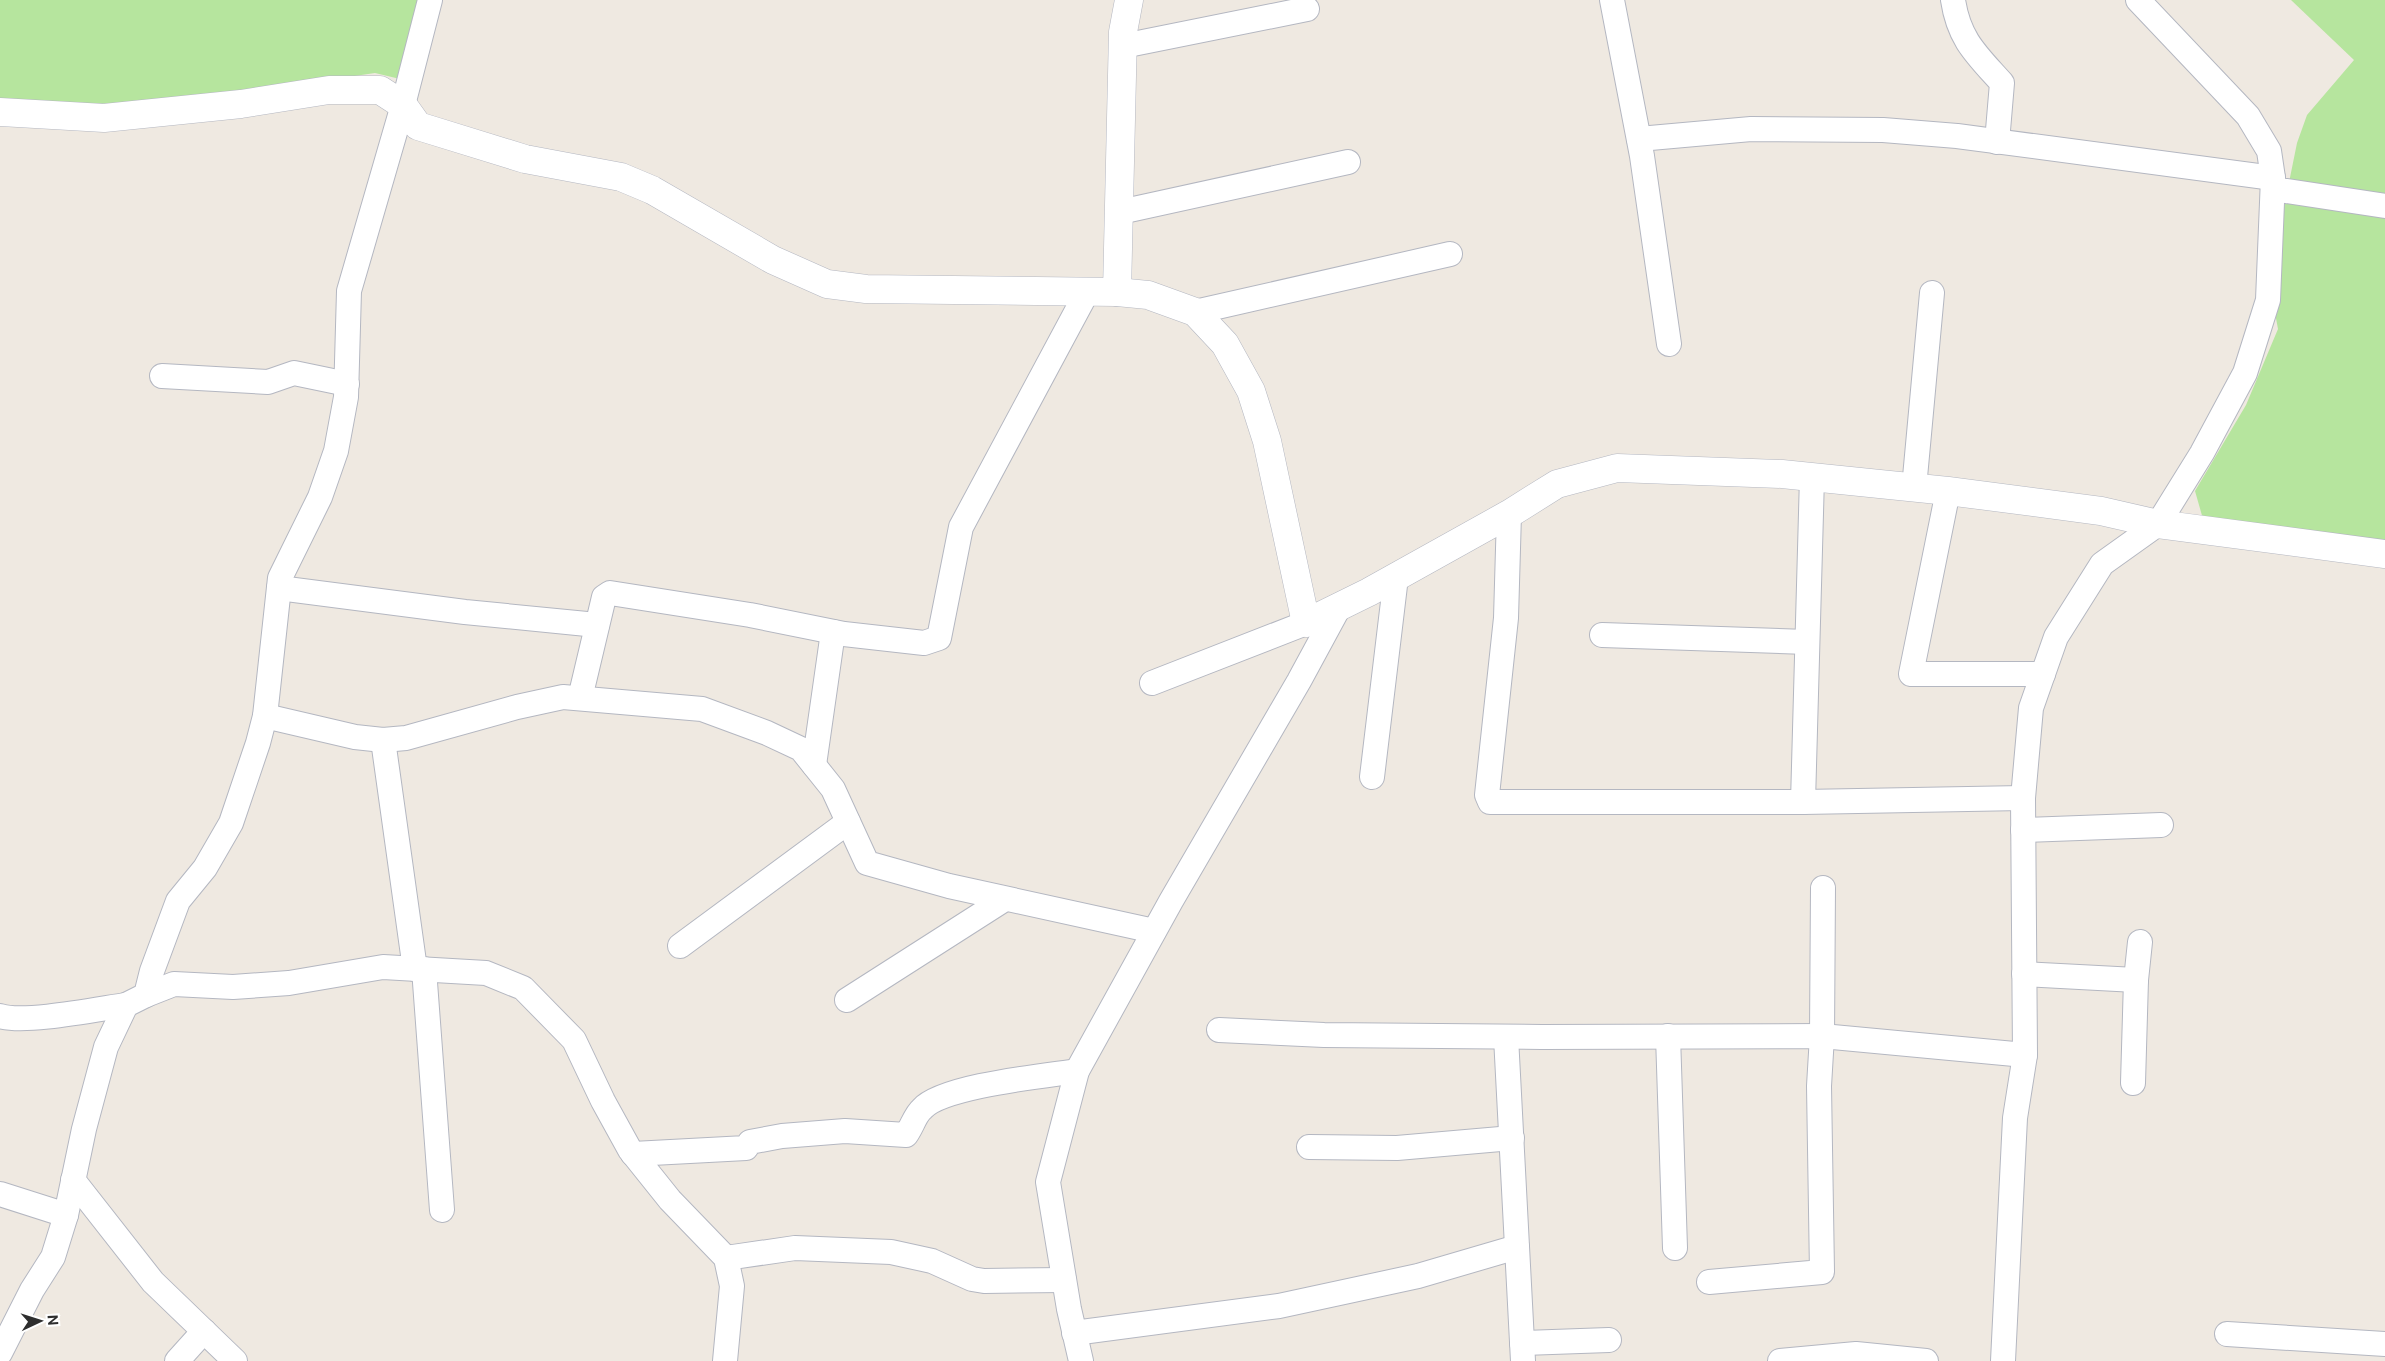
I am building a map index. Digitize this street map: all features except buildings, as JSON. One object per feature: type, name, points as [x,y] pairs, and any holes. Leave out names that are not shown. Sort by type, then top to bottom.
[{"type":"street","points":[[0,1353],[32,1290],[53,1257],[66,1215],[84,1129],[106,1047],[152,971],[178,901],[205,868],[231,823],[265,716],[280,578],[320,497],[336,451],[347,384],[349,291],[403,105],[430,0]]},
{"type":"street","points":[[1118,292],[1123,32],[1129,0]]},
{"type":"street","points":[[1612,0],[1639,139],[1670,344]]},
{"type":"street","points":[[1953,0],[1960,27],[1970,49],[2002,83],[1997,142]]},
{"type":"street","points":[[2003,1361],[2015,1118],[2025,1055],[2023,798],[2031,708],[2056,637],[2102,564],[2158,524],[2202,453],[2245,373],[2268,300],[2273,184],[2269,151],[2248,116],[2138,0]]},
{"type":"street","points":[[1123,46],[1307,9]]},
{"type":"street","points":[[0,112],[104,118],[241,104],[329,90],[380,90],[403,105],[418,126],[525,160],[621,177],[652,190],[773,260],[827,284],[866,289],[1118,292],[1148,295],[1195,312],[1225,344],[1251,392],[1267,441],[1306,623]]},
{"type":"street","points":[[1639,139],[1751,128],[1883,130],[1957,136],[2273,184],[2385,206]]},
{"type":"street","points":[[1120,212],[1348,162]]},
{"type":"street","points":[[1195,312],[1450,254]]},
{"type":"street","points":[[580,698],[604,597],[610,593],[833,632],[924,643],[939,638],[962,527],[1087,292]]},
{"type":"street","points":[[1914,488],[1932,293]]},
{"type":"street","points":[[162,376],[268,382],[294,373],[347,384]]},
{"type":"street","points":[[1152,683],[1338,609],[1509,514],[1557,484],[1617,468],[1700,470],[1812,477],[1948,491],[2101,511],[2158,524],[2385,554]]},
{"type":"street","points":[[1803,802],[1812,477]]},
{"type":"street","points":[[1948,491],[1911,674],[2042,674]]},
{"type":"street","points":[[1509,514],[1506,618],[1487,795],[1490,802],[1803,802],[2023,798]]},
{"type":"street","points":[[1372,777],[1396,577]]},
{"type":"street","points":[[279,588],[465,612],[597,625]]},
{"type":"street","points":[[1081,1361],[1064,1280],[1048,1182],[1077,1071],[1154,931],[1300,680],[1338,609]]},
{"type":"street","points":[[814,765],[833,632]]},
{"type":"street","points":[[1602,635],[1807,642]]},
{"type":"street","points":[[265,716],[355,737],[384,740],[406,738],[517,707],[563,697],[702,709],[767,733],[801,749],[834,789],[867,863],[949,886],[1154,931]]},
{"type":"street","points":[[384,740],[420,969],[442,1210]]},
{"type":"street","points":[[680,946],[848,822]]},
{"type":"street","points":[[2023,830],[2161,826]]},
{"type":"street","points":[[1709,1282],[1822,1272],[1819,1086],[1822,1036],[1823,888]]},
{"type":"street","points":[[847,1000],[1005,899]]},
{"type":"street","points":[[2133,1083],[2136,980],[2140,942]]},
{"type":"street","points":[[0,1016],[8,1019],[52,1015],[136,1000],[174,984],[232,987],[289,983],[383,967],[486,973],[523,988],[574,1040],[603,1102],[633,1154],[670,1200],[726,1258],[732,1286],[725,1361]]},
{"type":"street","points":[[2024,974],[2136,980]]},
{"type":"street","points":[[1219,1030],[1324,1035],[1822,1036],[2025,1055]]},
{"type":"street","points":[[1506,1036],[1522,1352],[1608,1340]]},
{"type":"street","points":[[1668,1036],[1675,1248]]},
{"type":"street","points":[[633,1154],[746,1148],[750,1142],[782,1136],[845,1130],[906,1135],[921,1109],[934,1099],[991,1084],[1077,1071]]},
{"type":"street","points":[[1309,1147],[1397,1148],[1512,1138]]},
{"type":"street","points":[[73,1180],[154,1282],[235,1361]]},
{"type":"street","points":[[0,1194],[66,1215]]},
{"type":"street","points":[[1074,1332],[1279,1306],[1418,1276],[1517,1247]]},
{"type":"street","points":[[726,1258],[795,1248],[891,1252],[932,1261],[972,1279],[984,1281],[1064,1280]]},
{"type":"street","points":[[177,1361],[204,1331]]},
{"type":"street","points":[[2227,1334],[2385,1344]]},
{"type":"street","points":[[1780,1361],[1856,1354],[1926,1361]]},
{"type":"green space","points":[[0,0],[421,0],[400,79],[375,73],[226,95],[104,108],[0,104]]},
{"type":"green space","points":[[2291,0],[2385,0],[2385,543],[2203,519],[2195,491],[2246,405],[2278,329],[2269,281],[2297,143],[2307,115],[2354,60]]}]
